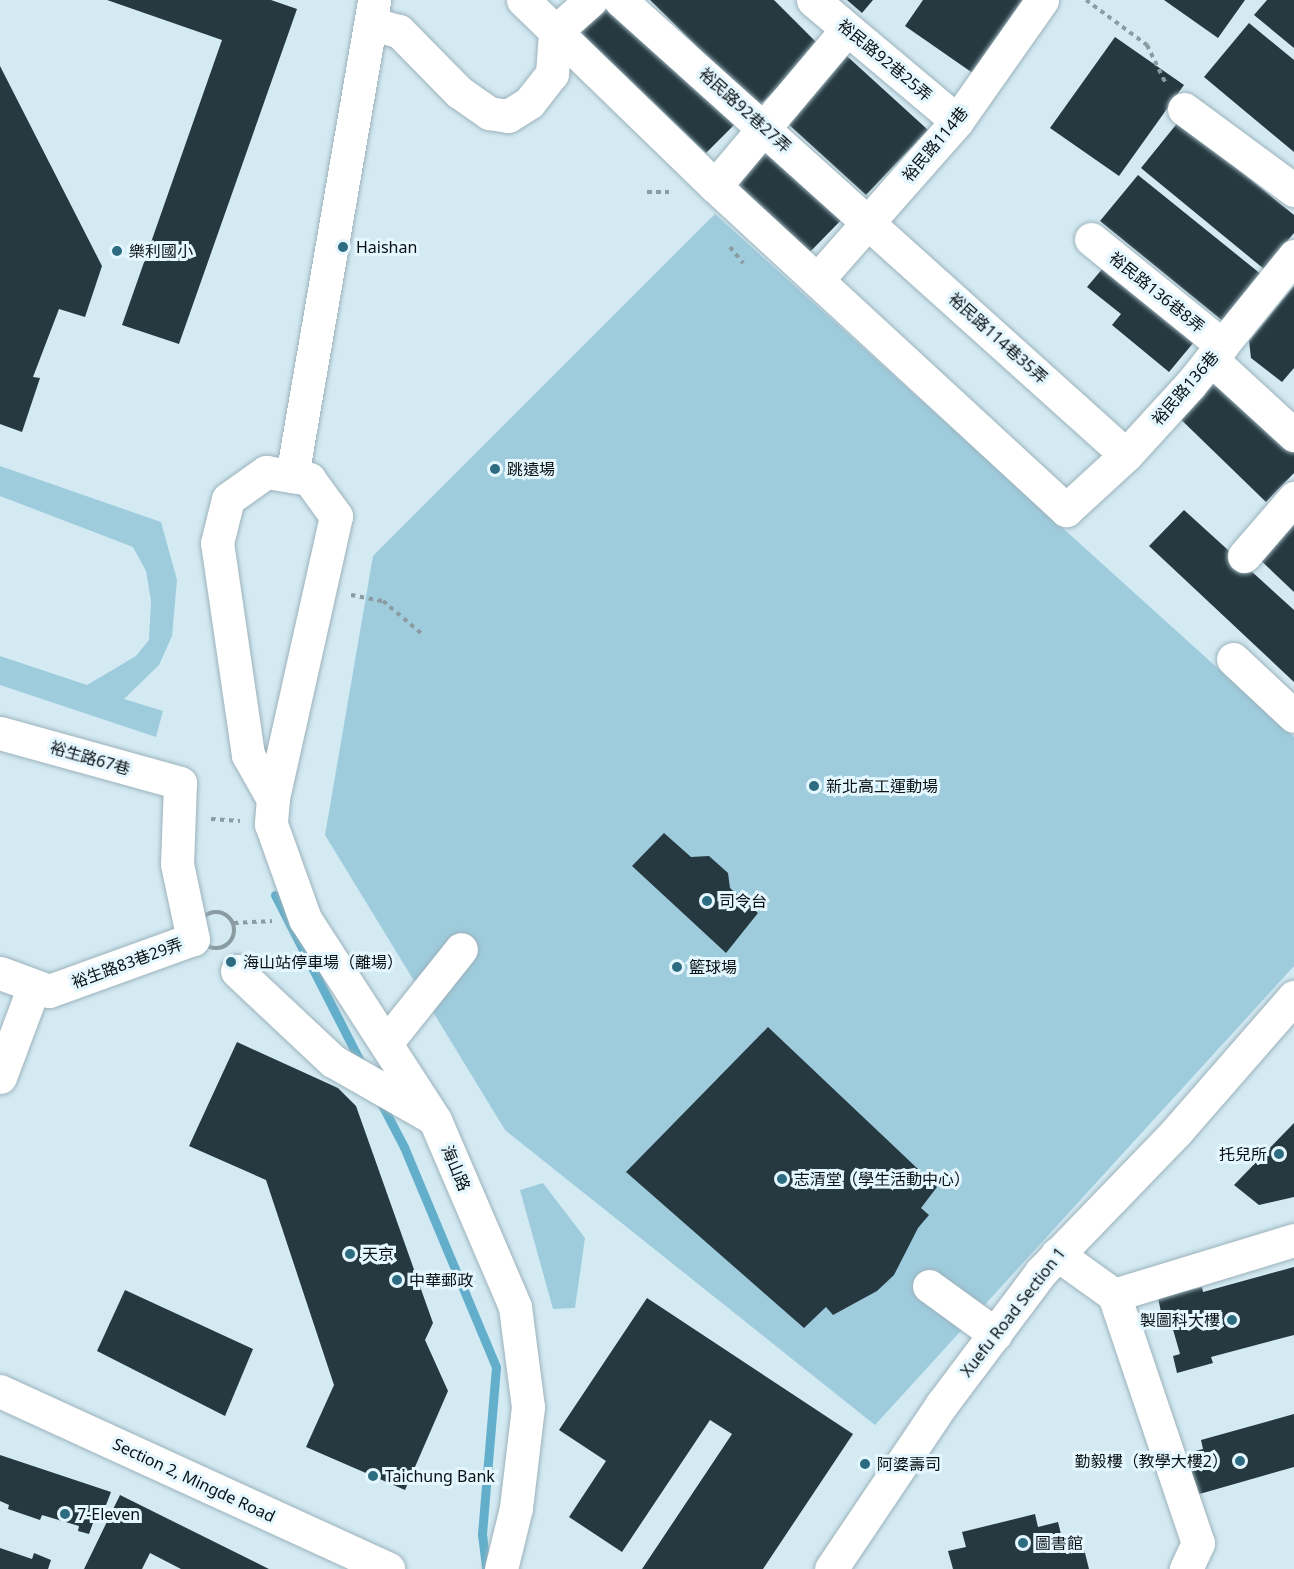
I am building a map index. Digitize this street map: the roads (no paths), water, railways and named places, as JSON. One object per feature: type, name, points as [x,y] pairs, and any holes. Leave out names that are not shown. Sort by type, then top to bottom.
[{"type":"street","points":[[523,0],[715,186],[817,280]]},
{"type":"street","points":[[272,812],[336,516],[309,479],[292,476],[373,12],[399,31],[459,92],[489,112],[508,116],[528,103],[552,74],[555,32],[591,0]]},
{"type":"street","name":"裕民路92巷27弄","points":[[620,0],[869,221]]},
{"type":"street","name":"裕民路92巷25弄","points":[[813,0],[957,121]]},
{"type":"street","name":"裕民路114巷","points":[[817,280],[957,121],[1042,0]]},
{"type":"street","points":[[715,186],[765,129],[847,28]]},
{"type":"street","points":[[1184,109],[1294,190]]},
{"type":"street","name":"裕民路114巷35弄","points":[[869,221],[1126,455]]},
{"type":"street","name":"裕民路136巷8弄","points":[[1091,239],[1217,352],[1294,435]]},
{"type":"street","name":"裕民路136巷","points":[[817,280],[1066,510],[1126,455],[1217,352],[1294,256]]},
{"type":"street","name":"海山路","points":[[292,476],[266,472],[228,499],[217,543],[248,755],[272,812],[305,919],[435,1120],[515,1307],[528,1407],[516,1508],[501,1569]]},
{"type":"street","points":[[1244,556],[1294,498]]},
{"type":"street","points":[[1233,659],[1294,716]]},
{"type":"street","name":"裕生路67巷","points":[[0,733],[180,783]]},
{"type":"street","name":"裕生路83巷29弄","points":[[42,988],[193,939],[177,864],[180,783]]},
{"type":"street","points":[[386,1043],[461,949]]},
{"type":"street","points":[[237,971],[333,1061],[435,1120]]},
{"type":"street","points":[[0,974],[42,988],[0,1077]]},
{"type":"street","name":"Xuefu Road Section 1","points":[[831,1569],[942,1404],[1057,1254],[1177,1131],[1294,997]]},
{"type":"street","points":[[1114,1295],[1294,1240]]},
{"type":"street","points":[[1057,1254],[1114,1295],[1198,1543],[1186,1569]]},
{"type":"street","points":[[928,1286],[995,1334]]},
{"type":"street","name":"Section 2, Mingde Road","points":[[0,1391],[388,1569]]},
{"type":"waterway","points":[[275,895],[362,1065]]},
{"type":"waterway","points":[[379,1099],[404,1147],[496,1367],[482,1534],[486,1569]]},
{"type":"place","name":"Haishan","points":[[343,247]]},
{"type":"place","name":"樂利國小","points":[[117,251]]},
{"type":"place","name":"跳遠場","points":[[495,469]]},
{"type":"place","name":"新北高工運動場","points":[[814,786]]},
{"type":"place","name":"司令台","points":[[707,901]]},
{"type":"place","name":"海山站停車場（離場）","points":[[231,962]]},
{"type":"place","name":"籃球場","points":[[677,967]]},
{"type":"place","name":"托兒所","points":[[1279,1154]]},
{"type":"place","name":"志清堂（學生活動中心）","points":[[782,1179]]},
{"type":"place","name":"天京","points":[[350,1254]]},
{"type":"place","name":"中華郵政","points":[[397,1280]]},
{"type":"place","name":"製圖科大樓","points":[[1232,1320]]},
{"type":"place","name":"勤毅樓（教學大樓2）","points":[[1240,1461]]},
{"type":"place","name":"阿婆壽司","points":[[865,1464]]},
{"type":"place","name":"Taichung Bank","points":[[373,1476]]},
{"type":"place","name":"7-Eleven","points":[[65,1514]]},
{"type":"place","name":"圖書館","points":[[1023,1543]]}]
